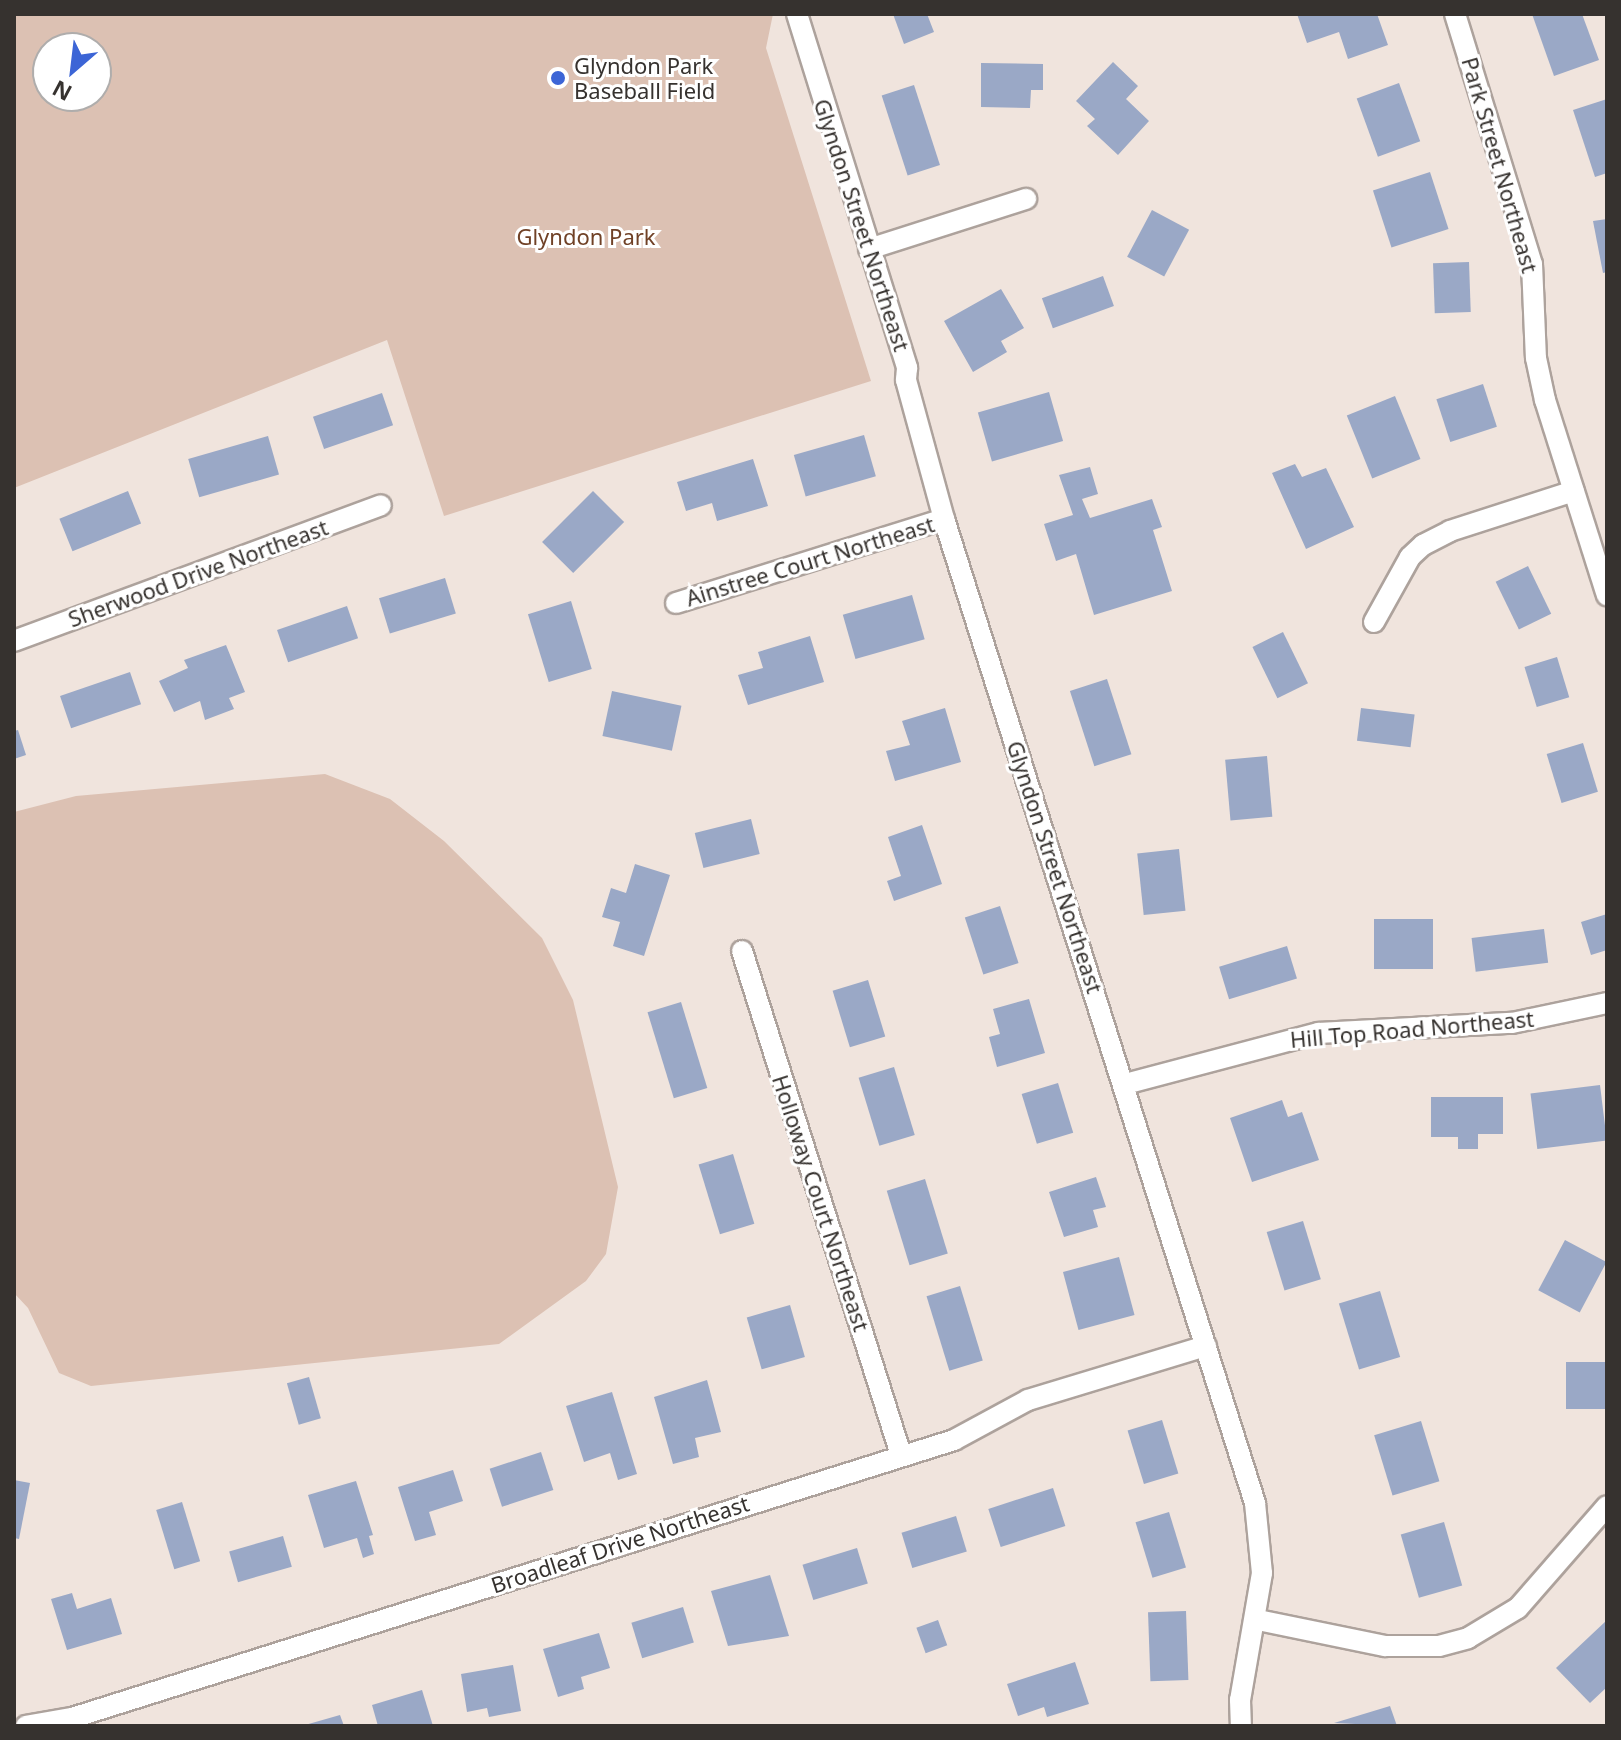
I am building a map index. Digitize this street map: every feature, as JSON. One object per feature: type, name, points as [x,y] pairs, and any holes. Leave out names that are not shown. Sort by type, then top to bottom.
[{"type":"street","name":"Glyndon Street Northeast","points":[[797,14],[907,368],[906,380],[944,519],[1125,1084],[1260,1530],[1258,1620],[1240,1700],[1241,1726]]},
{"type":"street","name":"Park Street Northeast","points":[[1455,14],[1532,264],[1536,358],[1607,595]]},
{"type":"street","points":[[869,249],[1026,199]]},
{"type":"street","points":[[1374,622],[1410,557],[1423,545],[1450,531],[1574,491]]},
{"type":"street","name":"Sherwood Drive Northeast","points":[[14,641],[381,505]]},
{"type":"street","name":"Ainstree Court Northeast","points":[[676,603],[944,519]]},
{"type":"street","name":"Holloway Court Northeast","points":[[742,951],[901,1455]]},
{"type":"street","name":"Hill Top Road Northeast","points":[[1125,1084],[1318,1033],[1512,1023],[1607,1003]]},
{"type":"street","name":"Broadleaf Drive Northeast","points":[[26,1726],[72,1718],[976,1432],[1028,1400],[1206,1346]]},
{"type":"street","points":[[1258,1620],[1385,1646],[1430,1647],[1468,1638],[1518,1608],[1607,1506]]},
{"type":"green space","name":"Glyndon Park","points":[[14,14],[773,14],[766,48],[871,381],[444,516],[387,340],[14,488]]},
{"type":"green space","points":[[325,774],[390,799],[444,841],[542,938],[573,1000],[618,1187],[606,1254],[586,1281],[499,1344],[91,1386],[59,1373],[28,1308],[14,1293],[14,812],[76,796]]},
{"type":"building","points":[[893,14],[927,14],[934,32],[904,44]]},
{"type":"building","points":[[1297,14],[1377,14],[1388,45],[1348,59],[1339,32],[1307,43]]},
{"type":"building","points":[[1532,14],[1582,14],[1599,60],[1554,76]]},
{"type":"building","points":[[1113,62],[1138,86],[1126,99],[1149,121],[1118,155],[1087,126],[1095,119],[1076,101]]},
{"type":"building","points":[[981,63],[1043,64],[1043,90],[1031,90],[1030,108],[981,107]]},
{"type":"building","points":[[1399,83],[1420,141],[1378,157],[1357,98]]},
{"type":"building","points":[[914,85],[940,165],[908,175],[882,96]]},
{"type":"building","points":[[1607,99],[1607,173],[1595,177],[1573,110]]},
{"type":"building","points":[[1430,172],[1449,229],[1391,248],[1373,191]]},
{"type":"building","points":[[1152,210],[1189,230],[1164,277],[1127,257]]},
{"type":"building","points":[[1607,219],[1607,272],[1603,273],[1593,221]]},
{"type":"building","points":[[1469,262],[1471,312],[1435,313],[1433,263]]},
{"type":"building","points":[[1103,276],[1114,306],[1053,328],[1042,298]]},
{"type":"building","points":[[1001,289],[1024,328],[1001,341],[1007,352],[973,372],[944,321]]},
{"type":"building","points":[[1483,384],[1497,427],[1450,442],[1436,399]]},
{"type":"building","points":[[1049,392],[1063,441],[992,461],[978,412]]},
{"type":"building","points":[[382,393],[393,425],[324,449],[313,417]]},
{"type":"building","points":[[1395,396],[1420,459],[1372,479],[1347,415]]},
{"type":"building","points":[[864,435],[876,476],[806,496],[794,455]]},
{"type":"building","points":[[268,436],[279,474],[199,497],[188,459]]},
{"type":"building","points":[[753,459],[768,506],[717,521],[712,503],[686,511],[677,482]]},
{"type":"building","points":[[1295,464],[1302,477],[1326,468],[1354,527],[1306,549],[1272,473]]},
{"type":"building","points":[[1090,467],[1098,494],[1082,499],[1090,518],[1152,499],[1162,527],[1153,530],[1172,591],[1094,615],[1076,554],[1056,561],[1044,524],[1073,515],[1059,475]]},
{"type":"building","points":[[128,491],[141,523],[72,551],[59,519]]},
{"type":"building","points":[[593,491],[624,522],[573,573],[542,542]]},
{"type":"building","points":[[1528,566],[1551,614],[1519,629],[1496,582]]},
{"type":"building","points":[[445,578],[456,613],[390,634],[379,598]]},
{"type":"building","points":[[912,595],[925,639],[855,659],[843,615]]},
{"type":"building","points":[[571,601],[592,669],[549,682],[528,614]]},
{"type":"building","points":[[347,606],[358,638],[288,662],[277,630]]},
{"type":"building","points":[[1283,632],[1308,683],[1277,698],[1252,647]]},
{"type":"building","points":[[810,636],[824,682],[748,705],[738,675],[763,668],[758,652]]},
{"type":"building","points":[[226,645],[245,692],[229,698],[234,709],[205,720],[200,701],[174,712],[159,681],[188,668],[184,660]]},
{"type":"building","points":[[1557,657],[1569,697],[1537,707],[1524,667]]},
{"type":"building","points":[[130,672],[141,704],[71,728],[60,696]]},
{"type":"building","points":[[1107,679],[1131,754],[1094,766],[1070,691]]},
{"type":"building","points":[[612,691],[681,706],[672,751],[602,736]]},
{"type":"building","points":[[945,708],[961,762],[895,781],[886,751],[910,745],[902,721]]},
{"type":"building","points":[[1361,708],[1415,715],[1411,747],[1357,741]]},
{"type":"building","points":[[18,730],[26,755],[14,759],[14,731]]},
{"type":"building","points":[[1583,743],[1598,792],[1562,803],[1547,754]]},
{"type":"building","points":[[1267,756],[1272,817],[1230,820],[1225,760]]},
{"type":"building","points":[[751,819],[760,854],[703,868],[695,833]]},
{"type":"building","points":[[922,825],[942,884],[894,901],[887,881],[901,876],[888,837]]},
{"type":"building","points":[[1179,849],[1185,911],[1144,915],[1137,853]]},
{"type":"building","points":[[635,864],[670,875],[644,956],[613,946],[620,922],[602,917],[611,888],[626,893]]},
{"type":"building","points":[[1000,906],[1019,963],[983,974],[965,917]]},
{"type":"building","points":[[1607,914],[1607,950],[1591,955],[1581,922]]},
{"type":"building","points":[[1374,919],[1433,919],[1433,969],[1374,969]]},
{"type":"building","points":[[1544,929],[1548,963],[1476,972],[1472,938]]},
{"type":"building","points":[[1287,946],[1297,979],[1229,999],[1219,967]]},
{"type":"building","points":[[868,980],[885,1036],[850,1047],[833,991]]},
{"type":"building","points":[[1029,999],[1045,1053],[997,1067],[989,1037],[1000,1034],[993,1009]]},
{"type":"building","points":[[681,1002],[707,1088],[674,1098],[648,1012]]},
{"type":"building","points":[[894,1067],[915,1135],[879,1146],[859,1078]]},
{"type":"building","points":[[1058,1083],[1073,1133],[1037,1144],[1022,1094]]},
{"type":"building","points":[[1600,1085],[1607,1141],[1537,1149],[1531,1094]]},
{"type":"building","points":[[1431,1097],[1503,1097],[1503,1134],[1478,1134],[1478,1149],[1458,1149],[1458,1137],[1431,1137]]},
{"type":"building","points":[[1282,1100],[1288,1117],[1302,1112],[1319,1160],[1252,1182],[1230,1118]]},
{"type":"building","points":[[733,1154],[754,1224],[720,1234],[699,1165]]},
{"type":"building","points":[[1096,1177],[1106,1207],[1093,1210],[1098,1227],[1064,1237],[1049,1192]]},
{"type":"building","points":[[925,1179],[948,1254],[910,1265],[887,1191]]},
{"type":"building","points":[[1303,1221],[1321,1279],[1284,1290],[1267,1232]]},
{"type":"building","points":[[1565,1240],[1606,1262],[1580,1312],[1538,1290]]},
{"type":"building","points":[[1119,1257],[1135,1315],[1079,1330],[1063,1272]]},
{"type":"building","points":[[960,1286],[983,1361],[949,1371],[927,1296]]},
{"type":"building","points":[[1380,1291],[1400,1357],[1359,1370],[1339,1304]]},
{"type":"building","points":[[790,1305],[805,1357],[762,1369],[747,1317]]},
{"type":"building","points":[[1566,1362],[1607,1362],[1607,1409],[1566,1409]]},
{"type":"building","points":[[309,1377],[321,1418],[299,1425],[287,1383]]},
{"type":"building","points":[[707,1380],[721,1432],[695,1438],[699,1457],[673,1464],[654,1397]]},
{"type":"building","points":[[612,1392],[637,1474],[618,1480],[610,1453],[584,1462],[566,1406]]},
{"type":"building","points":[[1162,1420],[1178,1474],[1144,1484],[1128,1431]]},
{"type":"building","points":[[1421,1421],[1439,1481],[1393,1496],[1374,1435]]},
{"type":"building","points":[[541,1452],[553,1490],[502,1507],[490,1469]]},
{"type":"building","points":[[453,1470],[463,1501],[429,1512],[436,1535],[415,1541],[398,1487]]},
{"type":"building","points":[[14,1480],[30,1483],[19,1539],[14,1538]]},
{"type":"building","points":[[356,1481],[373,1535],[369,1536],[374,1554],[363,1558],[357,1538],[324,1548],[308,1495]]},
{"type":"building","points":[[1053,1488],[1065,1526],[1001,1547],[988,1509]]},
{"type":"building","points":[[182,1502],[200,1561],[174,1569],[156,1510]]},
{"type":"building","points":[[1169,1512],[1186,1567],[1152,1578],[1136,1522]]},
{"type":"building","points":[[956,1516],[967,1551],[912,1568],[901,1533]]},
{"type":"building","points":[[1444,1522],[1462,1585],[1419,1598],[1401,1534]]},
{"type":"building","points":[[283,1536],[292,1567],[238,1582],[229,1551]]},
{"type":"building","points":[[857,1548],[868,1583],[813,1600],[802,1565]]},
{"type":"building","points":[[770,1575],[789,1636],[728,1646],[711,1591]]},
{"type":"building","points":[[72,1593],[77,1609],[111,1598],[122,1634],[67,1650],[51,1599]]},
{"type":"building","points":[[683,1607],[694,1642],[642,1658],[631,1623]]},
{"type":"building","points":[[1186,1611],[1188,1680],[1150,1681],[1148,1612]]},
{"type":"building","points":[[938,1620],[947,1645],[926,1653],[916,1628]]},
{"type":"building","points":[[1607,1620],[1607,1687],[1590,1703],[1556,1668]]},
{"type":"building","points":[[599,1633],[610,1668],[581,1677],[584,1689],[558,1697],[543,1649]]},
{"type":"building","points":[[1075,1662],[1089,1704],[1047,1717],[1044,1707],[1018,1716],[1007,1684]]},
{"type":"building","points":[[513,1665],[521,1711],[489,1717],[487,1708],[467,1712],[461,1674]]},
{"type":"building","points":[[422,1690],[433,1726],[378,1726],[372,1705]]},
{"type":"building","points":[[1390,1706],[1397,1726],[1334,1723]]},
{"type":"building","points":[[340,1715],[344,1726],[305,1725]]},
{"type":"place","name":"Glyndon Park Baseball Field","points":[[558,78]]}]
